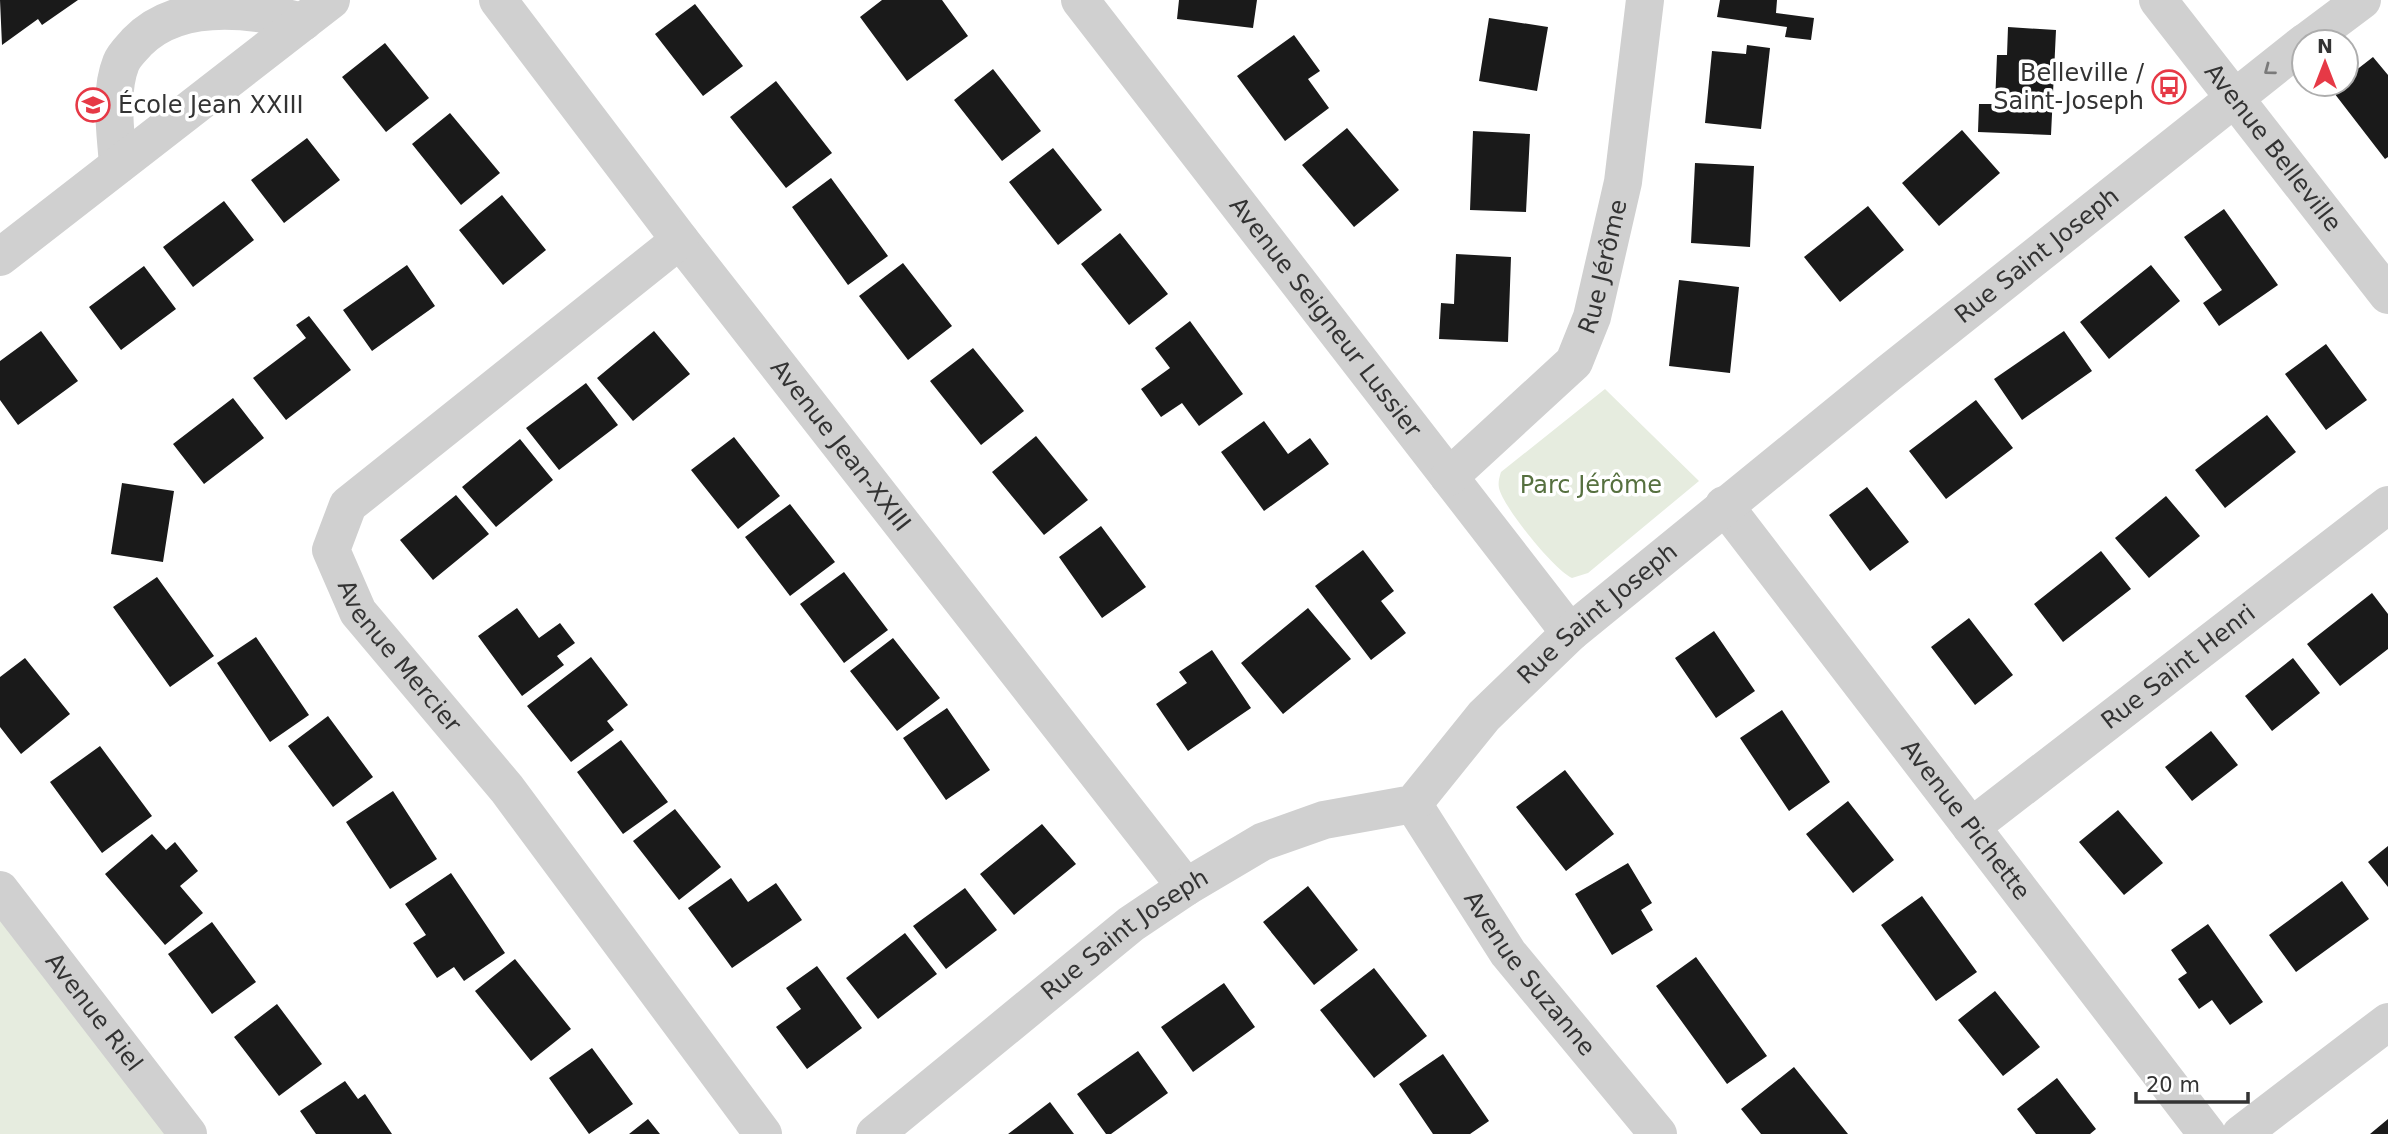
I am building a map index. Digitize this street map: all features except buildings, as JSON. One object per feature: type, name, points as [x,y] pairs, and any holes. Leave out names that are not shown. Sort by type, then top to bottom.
[{"type":"street","name":"Avenue Jean-XXIII","points":[[498,0],[680,240],[1186,887]]},
{"type":"street","name":"Avenue Seigneur Lussier","points":[[1080,0],[1570,633]]},
{"type":"street","name":"Rue Jérôme","points":[[1450,477],[1574,362],[1592,317],[1623,182],[1645,0]]},
{"type":"street","name":"Avenue Belleville","points":[[2158,0],[2388,295]]},
{"type":"street","name":"Rue Saint Joseph","points":[[2325,28],[2362,0]]},
{"type":"street","points":[[118,165],[116,90],[121,62],[143,34],[173,12],[220,7],[317,11]]},
{"type":"street","points":[[0,257],[317,11]]},
{"type":"street","name":"Rue Saint Joseph","points":[[876,1134],[1131,924],[1186,887],[1262,842],[1324,820],[1413,804],[1484,716],[1570,633],[1724,505],[2290,54]]},
{"type":"street","name":"Avenue Mercier","points":[[680,240],[348,505],[331,550],[358,612],[507,789],[763,1134]]},
{"type":"street","name":"Avenue Pichette","points":[[1724,505],[2207,1134]]},
{"type":"street","name":"Rue Saint Henri","points":[[1971,827],[2388,505]]},
{"type":"street","name":"Avenue Suzanne","points":[[1413,804],[1508,953],[1644,1129]]},
{"type":"street","name":"Avenue Riel","points":[[0,890],[188,1134]]},
{"type":"street","points":[[2241,1134],[2388,1022]]},
{"type":"green space","name":"Parc Jérôme","points":[[1605,389],[1699,481],[1588,573],[1572,578],[1554,564],[1519,523],[1503,497],[1499,480],[1501,472]]},
{"type":"green space","points":[[0,919],[177,1134],[0,1134]]},
{"type":"place","name":"Belleville / Saint-Joseph","points":[[2169,87]]},
{"type":"place","name":"École Jean XXIII","points":[[93,105]]}]
